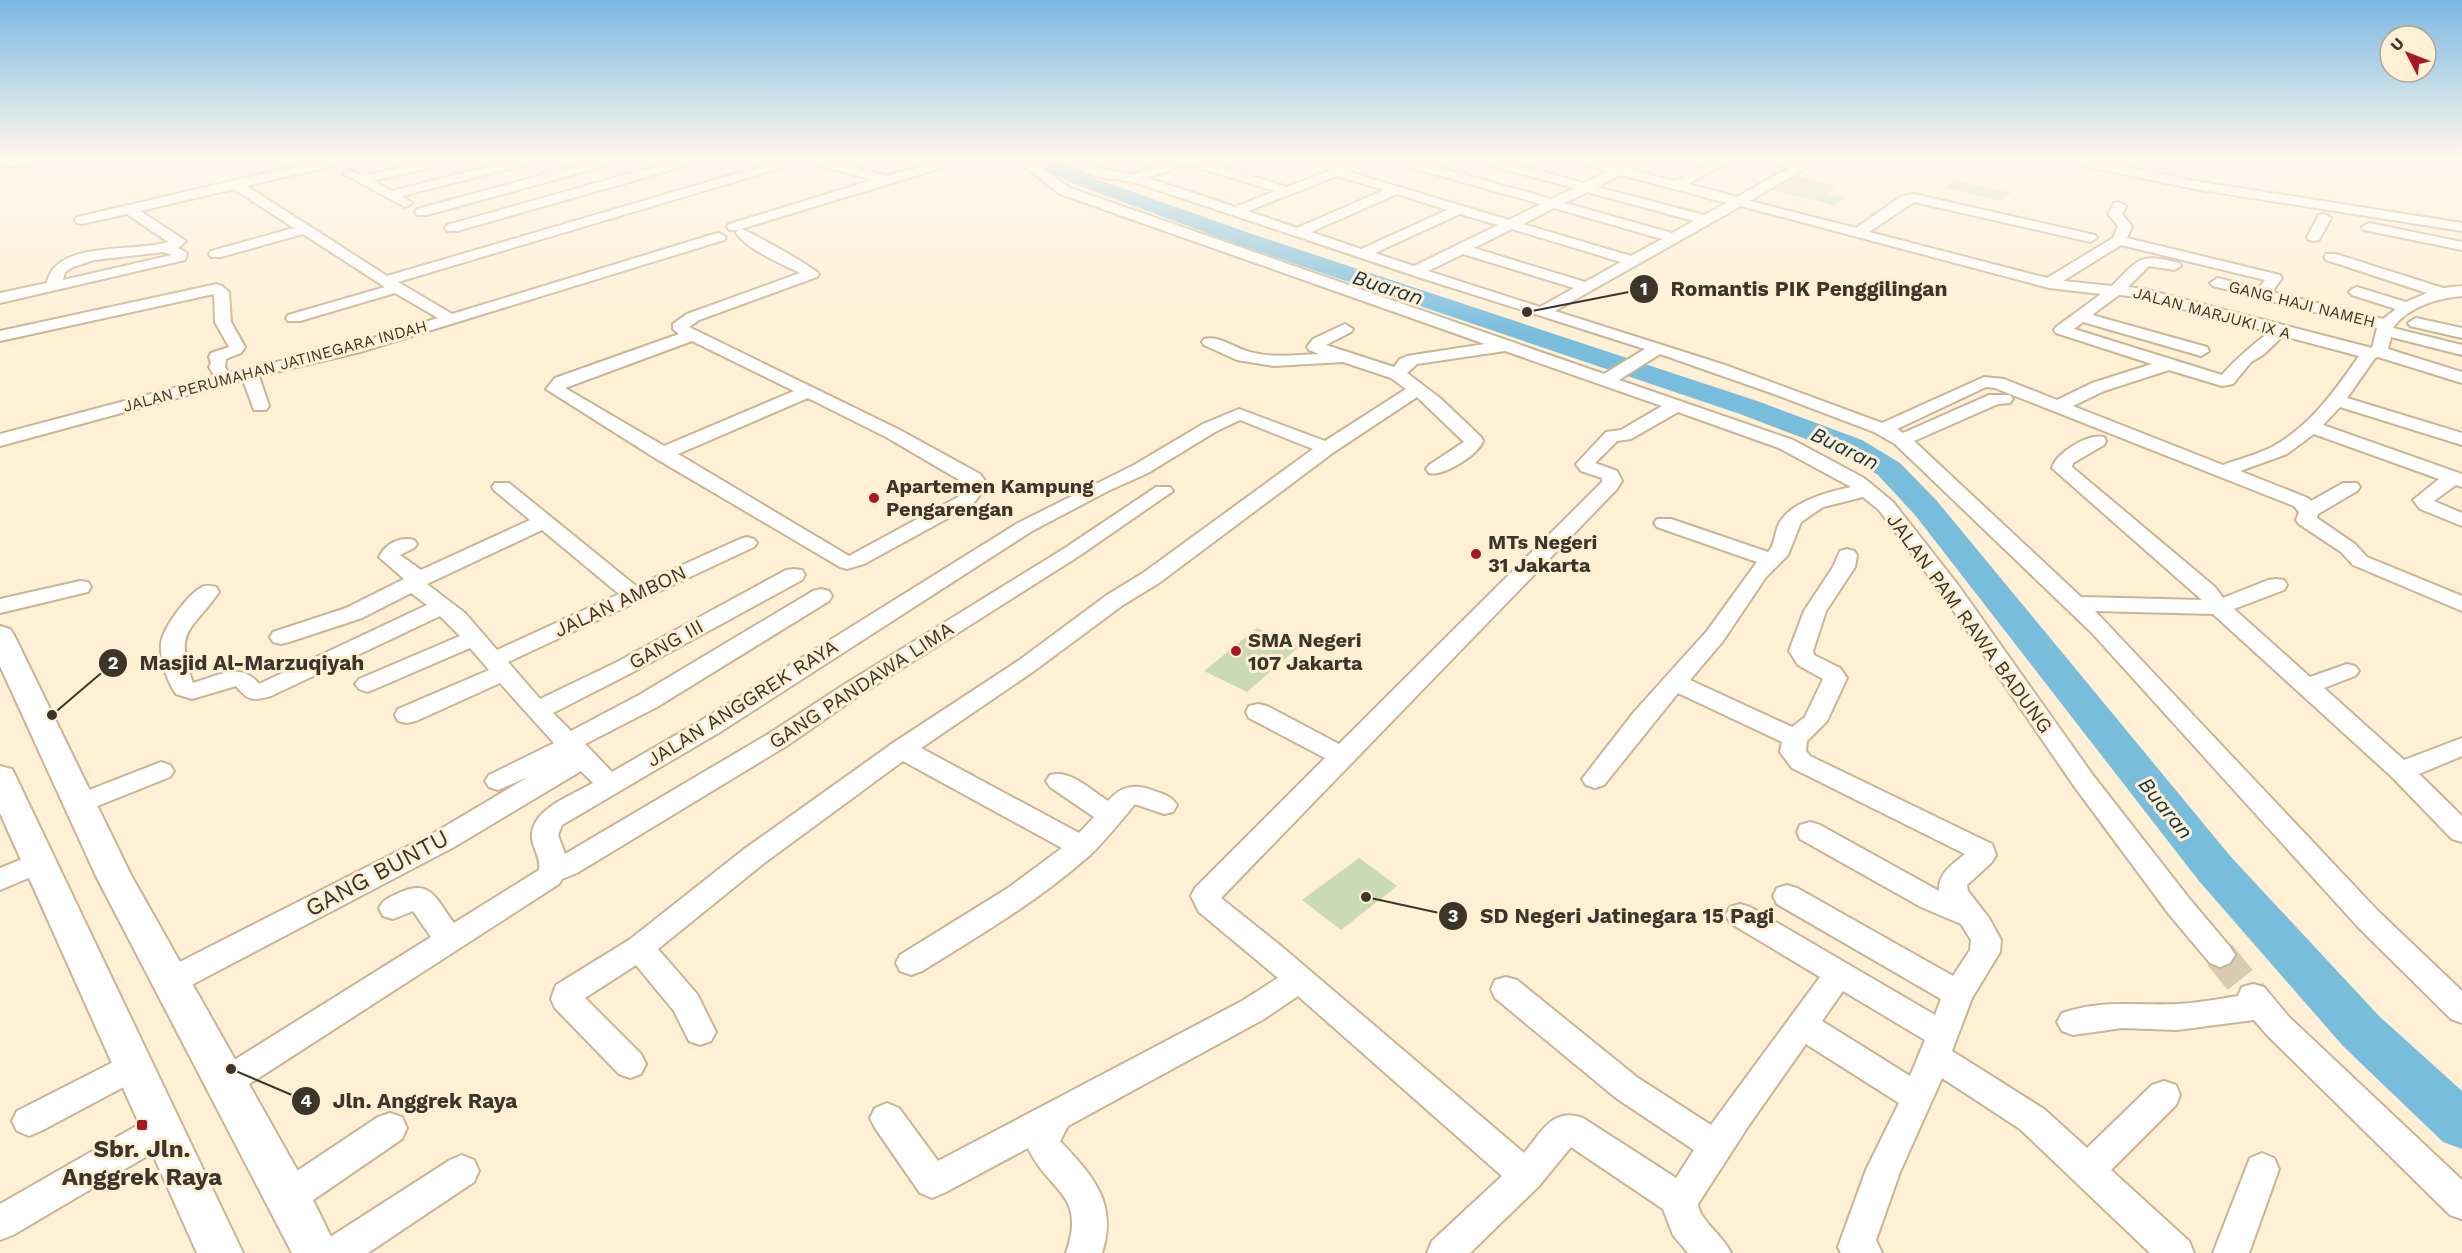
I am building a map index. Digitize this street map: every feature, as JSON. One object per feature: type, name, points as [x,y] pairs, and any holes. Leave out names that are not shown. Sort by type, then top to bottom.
[{"type":"main road","points":[[0,635],[114,876],[316,1253]]},
{"type":"main road","points":[[0,777],[220,1253]]},
{"type":"street","points":[[82,220],[93,217]]},
{"type":"street","points":[[0,298],[175,259],[181,254],[168,237],[141,217]]},
{"type":"street","points":[[286,217],[450,319]]},
{"type":"street","points":[[433,217],[467,236]]},
{"type":"street","points":[[453,228],[490,217]]},
{"type":"street","points":[[294,318],[392,285],[611,217]]},
{"type":"street","name":"JALAN PERUMAHAN JATINEGARA INDAH","points":[[0,440],[225,379],[378,342],[686,246],[734,234],[766,217]]},
{"type":"street","name":"JALAN PAM RAWA BADUNG","points":[[1140,217],[1506,346],[1609,379],[1808,454],[1867,490],[1886,506],[1950,590],[2083,780],[2178,905],[2220,955]]},
{"type":"street","points":[[1253,217],[1799,396],[1894,434],[2076,604],[2368,920],[2462,1010]]},
{"type":"street","points":[[1299,232],[1333,217]]},
{"type":"street","points":[[1362,254],[1428,217]]},
{"type":"street","points":[[1497,217],[1511,225],[1633,261]]},
{"type":"street","points":[[1416,271],[1526,217]]},
{"type":"street","points":[[1601,217],[1674,238]]},
{"type":"street","points":[[1697,217],[1706,220]]},
{"type":"street","points":[[1542,312],[1711,217]]},
{"type":"street","name":"JALAN MARJUKI IX A","points":[[1798,217],[2049,283],[2080,288],[2139,292],[2462,378]]},
{"type":"street","points":[[1858,233],[1880,217]]},
{"type":"street","points":[[2000,217],[2090,238]]},
{"type":"street","points":[[2049,283],[2119,240],[2125,226],[2118,217]]},
{"type":"street","points":[[2314,237],[2317,217]]},
{"type":"street","points":[[2319,217],[2462,246]]},
{"type":"street","points":[[2401,217],[2462,227]]},
{"type":"street","points":[[216,254],[304,229]]},
{"type":"street","points":[[693,335],[556,386],[555,389],[847,563],[857,560],[965,501],[978,485],[973,478],[892,433],[681,329],[681,324],[685,321],[812,274],[734,234]]},
{"type":"street","points":[[2119,240],[2275,278],[2262,294]]},
{"type":"street","points":[[54,287],[55,276],[65,266],[111,253],[173,245]]},
{"type":"street","points":[[1463,249],[1587,287]]},
{"type":"street","points":[[2331,257],[2442,293]]},
{"type":"street","points":[[2181,267],[2153,261],[2145,262],[2116,290],[2062,330],[2214,379],[2227,380],[2245,358],[2257,351],[2279,331]]},
{"type":"street","points":[[112,274],[117,311]]},
{"type":"street","name":"GANG HAJI NAMEH","points":[[2218,283],[2262,294],[2300,299],[2389,323]]},
{"type":"street","points":[[0,336],[117,311],[212,285],[221,290],[223,322],[237,346],[235,350],[217,357],[217,367],[225,379]]},
{"type":"street","points":[[2223,471],[2280,450],[2310,427],[2338,400],[2374,353],[2389,323],[2416,302],[2442,293],[2462,291]]},
{"type":"street","points":[[2357,292],[2410,308]]},
{"type":"street","points":[[2079,316],[2201,351]]},
{"type":"street","points":[[2389,323],[2462,333]]},
{"type":"street","points":[[2389,323],[2462,350]]},
{"type":"street","points":[[1345,329],[1319,342],[1315,347],[1397,374],[1418,389],[1474,441],[1472,446],[1436,469]]},
{"type":"street","points":[[2141,355],[2159,340]]},
{"type":"street","points":[[378,342],[393,356]]},
{"type":"street","points":[[1210,342],[1243,356],[1274,361],[1348,358]]},
{"type":"street","points":[[1397,374],[1406,363],[1413,360],[1506,346]]},
{"type":"street","points":[[1609,379],[1658,349]]},
{"type":"street","points":[[2059,406],[2098,387],[2169,364]]},
{"type":"street","points":[[249,373],[260,406]]},
{"type":"street","points":[[1894,434],[1995,399],[2018,374]]},
{"type":"street","points":[[630,1064],[565,997],[639,948],[753,856],[902,749],[1026,666],[1115,600],[1151,578],[1327,448],[1418,389]]},
{"type":"street","points":[[2001,391],[2059,406],[2301,502],[2309,511]]},
{"type":"street","points":[[662,454],[807,392]]},
{"type":"street","points":[[2338,400],[2462,439]]},
{"type":"street","points":[[1527,1175],[1492,1148],[1299,979],[1209,904],[1205,897],[1610,485],[1612,481],[1610,475],[1588,467],[1586,462],[1614,435],[1625,435],[1677,405]]},
{"type":"street","name":"JALAN ANGGREK RAYA","points":[[554,871],[555,865],[543,835],[545,826],[553,818],[711,726],[1025,527],[1141,469],[1229,417],[1239,414],[1327,448]]},
{"type":"street","points":[[2310,427],[2458,480]]},
{"type":"street","points":[[2097,441],[2064,460],[2062,468],[2207,592],[2219,607],[2401,771],[2462,832]]},
{"type":"street","points":[[2458,480],[2423,500],[2427,505],[2462,520]]},
{"type":"street","points":[[502,487],[634,595]]},
{"type":"street","points":[[2350,487],[2309,511],[2306,519],[2348,548],[2360,561],[2462,604]]},
{"type":"street","points":[[1595,779],[1643,718],[1715,636],[1758,573],[1781,551],[1788,525],[1802,512],[1836,496],[1867,490]]},
{"type":"street","name":"GANG PANDAWA LIMA","points":[[554,871],[567,866],[779,739],[850,691],[1072,552],[1163,491]]},
{"type":"street","points":[[281,637],[343,618],[415,581],[546,521]]},
{"type":"street","points":[[1664,523],[1770,560]]},
{"type":"street","name":"JALAN AMBON","points":[[407,715],[634,595],[747,543]]},
{"type":"street","points":[[408,544],[392,551],[389,557],[457,618],[537,711],[610,785]]},
{"type":"street","points":[[1847,555],[1844,567],[1815,611],[1801,651],[1804,659],[1831,672],[1835,678],[1815,721],[1795,738],[1792,752],[1800,762],[1982,851],[1982,855],[1955,878],[1953,885],[1954,894],[1986,940],[1985,952],[1958,994],[1918,1098],[1883,1170],[1858,1251]]},
{"type":"street","name":"GANG III","points":[[537,711],[625,667],[794,575]]},
{"type":"street","points":[[2076,604],[2219,607],[2276,585]]},
{"type":"street","points":[[0,606],[80,587]]},
{"type":"street","points":[[208,592],[179,622],[172,642],[172,662],[187,691],[237,678],[243,679],[253,692],[263,691],[379,638],[442,606]]},
{"type":"street","points":[[498,781],[573,749],[821,596]]},
{"type":"street","points":[[367,684],[474,638]]},
{"type":"street","points":[[2308,686],[2347,671]]},
{"type":"street","points":[[1675,682],[1795,738]]},
{"type":"street","points":[[1258,712],[1343,757]]},
{"type":"street","points":[[2401,771],[2462,746]]},
{"type":"street","name":"GANG BUNTU","points":[[169,982],[444,840],[536,783],[573,749]]},
{"type":"street","points":[[902,749],[1012,807],[1081,848]]},
{"type":"street","points":[[80,804],[161,771]]},
{"type":"street","points":[[1059,781],[1110,815]]},
{"type":"street","points":[[911,963],[1009,902],[1081,848],[1131,794],[1164,805]]},
{"type":"street","points":[[1810,832],[1931,899],[1971,916]]},
{"type":"street","points":[[0,880],[40,862]]},
{"type":"street","points":[[226,1082],[549,877],[554,871]]},
{"type":"street","points":[[1787,896],[1958,994]]},
{"type":"street","points":[[393,908],[418,897],[450,940]]},
{"type":"street","points":[[1740,915],[1838,975],[1938,1045],[2032,1119],[2176,1253]]},
{"type":"street","points":[[639,948],[686,1003],[700,1032]]},
{"type":"street","points":[[1713,1253],[1690,1228],[1680,1208],[1681,1202],[1714,1145],[1741,1112],[1838,975]]},
{"type":"street","points":[[887,1118],[932,1182],[1253,1010],[1299,979]]},
{"type":"street","points":[[1506,989],[1627,1088],[1714,1145]]},
{"type":"street","points":[[2073,1022],[2122,1015],[2177,1017],[2258,1001],[2278,1026],[2462,1203]]},
{"type":"street","points":[[1802,1025],[1918,1098]]},
{"type":"street","points":[[28,1121],[135,1065]]},
{"type":"street","points":[[2087,1170],[2164,1095]]},
{"type":"street","points":[[1056,1116],[1045,1132],[1044,1145],[1089,1204],[1092,1222],[1091,1236],[1084,1253]]},
{"type":"street","points":[[0,1223],[164,1128]]},
{"type":"street","points":[[288,1197],[390,1128]]},
{"type":"street","points":[[1445,1253],[1527,1175],[1565,1129],[1571,1129],[1681,1202]]},
{"type":"street","points":[[2231,1253],[2262,1169]]},
{"type":"street","points":[[337,1253],[462,1172]]},
{"type":"green space","points":[[1257,628],[1299,647],[1247,692],[1204,671]]},
{"type":"green space","points":[[1359,858],[1397,886],[1341,930],[1302,900]]},
{"type":"waterway","name":"Buaran","points":[[1185,217],[1750,408],[1851,446],[1889,469],[1926,508],[2215,869],[2361,1031],[2462,1125]]},
{"type":"tunnel","points":[[2220,955],[2253,996]]},
{"type":"place","name":"Romantis PIK Penggilingan","points":[[1527,312]]},
{"type":"place","name":"Apartemen Kampung Pengarengan","points":[[874,498]]},
{"type":"place","name":"MTs Negeri 31 Jakarta","points":[[1476,554]]},
{"type":"place","name":"SMA Negeri 107 Jakarta","points":[[1236,651]]},
{"type":"place","name":"Masjid Al-Marzuqiyah","points":[[52,715]]},
{"type":"place","name":"SD Negeri Jatinegara 15 Pagi","points":[[1366,897]]},
{"type":"place","name":"Jln. Anggrek Raya","points":[[231,1069]]},
{"type":"place","name":"Sbr. Jln. Anggrek Raya","points":[[142,1125]]}]
